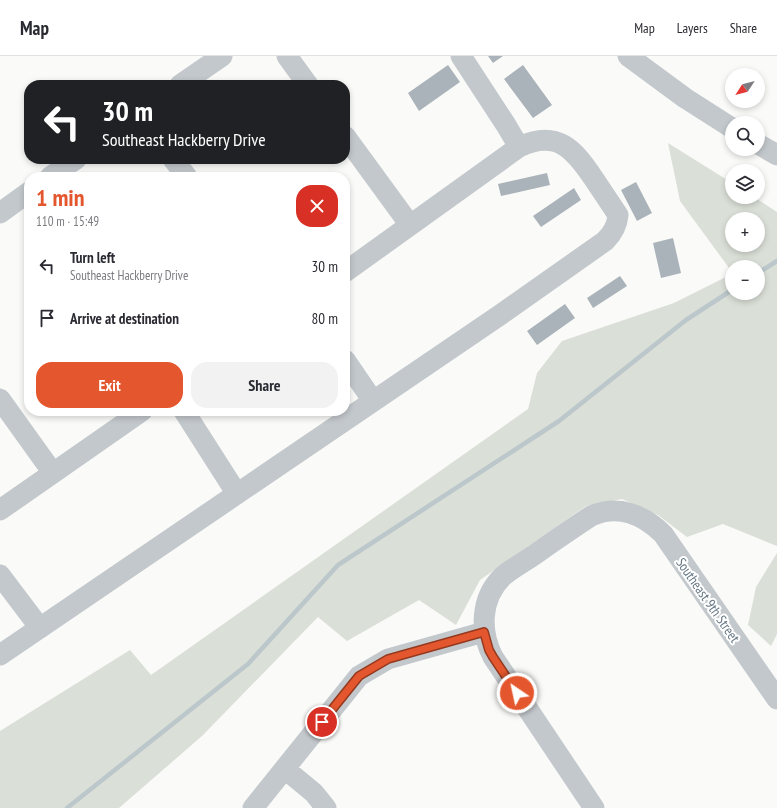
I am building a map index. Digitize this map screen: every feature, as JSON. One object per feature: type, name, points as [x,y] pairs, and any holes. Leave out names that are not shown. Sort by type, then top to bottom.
[{"type":"street","points":[[187,80],[222,56]]},
{"type":"street","points":[[287,56],[304,80]]},
{"type":"street","points":[[461,56],[519,147]]},
{"type":"street","points":[[628,56],[685,98],[725,124]]},
{"type":"street","points":[[0,655],[562,272],[605,241],[613,233],[617,224],[618,215],[580,158],[565,146],[554,141],[542,140],[530,142],[519,147],[350,268]]},
{"type":"street","points":[[350,143],[410,225]]},
{"type":"street","points":[[765,148],[777,155]]},
{"type":"street","points":[[57,172],[69,164]]},
{"type":"street","points":[[177,164],[183,172]]},
{"type":"street","points":[[0,213],[24,198]]},
{"type":"street","points":[[350,368],[373,402]]},
{"type":"street","points":[[0,399],[53,473]]},
{"type":"street","points":[[0,510],[135,416]]},
{"type":"street","points":[[187,416],[237,494]]},
{"type":"street","name":"Southeast 9th Street","points":[[484,632],[483,623],[486,605],[491,592],[503,576],[590,516],[607,510],[630,512],[645,520],[663,534],[777,700]]},
{"type":"street","points":[[0,575],[40,628]]},
{"type":"street","points":[[253,808],[359,676],[388,659],[484,632],[489,650],[493,657],[594,808]]},
{"type":"street","points":[[285,768],[314,793],[326,808]]},
{"type":"shaded area","points":[[668,143],[725,179],[725,204],[765,204],[777,212],[777,546],[723,524],[687,537],[658,515],[622,499],[586,506],[480,580],[456,625],[419,600],[347,641],[318,617],[202,736],[119,808],[0,808],[0,731],[130,650],[151,675],[528,409],[537,373],[562,341],[674,303],[725,278],[725,300],[765,300],[765,260],[725,260],[725,262],[680,201]]},
{"type":"shaded area","points":[[777,553],[777,634],[771,646],[748,625],[756,587]]},
{"type":"building","points":[[488,56],[503,56],[493,63]]},
{"type":"building","points":[[448,65],[460,82],[419,111],[408,93]]},
{"type":"building","points":[[523,65],[552,105],[533,118],[504,79]]},
{"type":"building","points":[[547,173],[550,185],[501,196],[498,184]]},
{"type":"building","points":[[636,182],[652,213],[637,221],[621,190]]},
{"type":"building","points":[[574,188],[581,200],[541,227],[533,216]]},
{"type":"building","points":[[673,238],[681,273],[661,278],[653,243]]},
{"type":"building","points":[[620,276],[627,286],[593,308],[587,298]]},
{"type":"building","points":[[565,304],[575,318],[537,345],[527,331]]},
{"type":"waterway","points":[[765,269],[777,261]]},
{"type":"waterway","points":[[67,808],[248,664],[338,565],[559,421],[686,320],[725,295]]},
{"type":"route","points":[[322,722],[359,676],[388,659],[484,632],[489,650],[517,693]]}]
